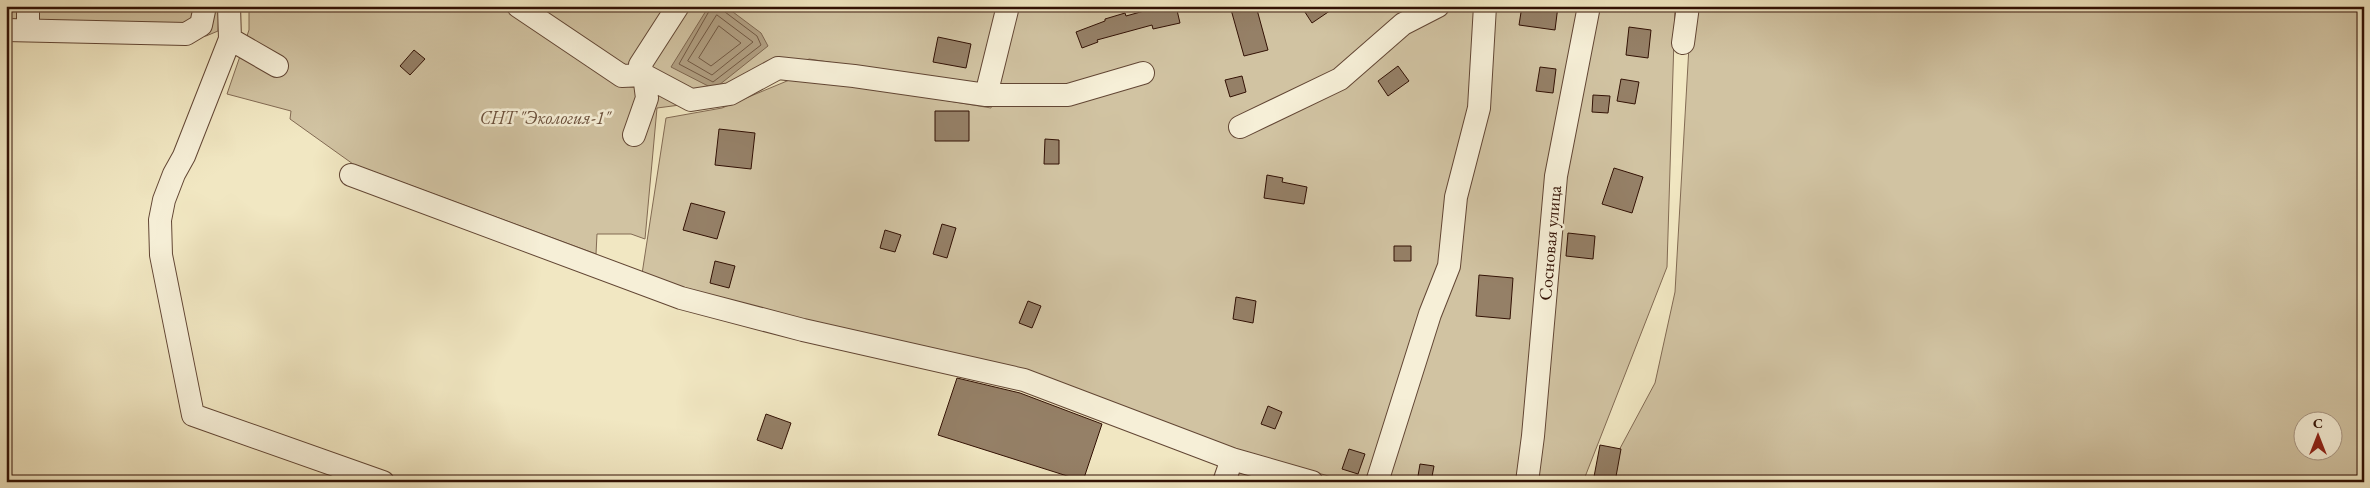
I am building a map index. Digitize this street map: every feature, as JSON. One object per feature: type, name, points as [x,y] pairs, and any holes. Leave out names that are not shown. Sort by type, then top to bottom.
[{"type":"street","points":[[28,6],[17,30],[186,34],[201,25],[205,6]]},
{"type":"street","points":[[229,6],[230,39],[184,156],[174,174],[160,220],[161,255],[193,415],[383,482]]},
{"type":"street","points":[[518,6],[622,76],[644,75],[691,100],[730,94],[778,68],[854,76],[986,95],[1068,95],[1143,73]]},
{"type":"street","points":[[634,135],[647,98],[644,75],[640,64],[678,6]]},
{"type":"street","points":[[986,95],[1008,6]]},
{"type":"street","points":[[1240,127],[1340,79],[1403,24],[1438,6]]},
{"type":"street","points":[[1377,482],[1430,314],[1449,266],[1456,197],[1479,108],[1485,6]]},
{"type":"street","name":"Сосновая улица","points":[[1527,482],[1533,436],[1556,176],[1589,6]]},
{"type":"street","points":[[1683,43],[1688,6]]},
{"type":"street","points":[[230,39],[277,66]]},
{"type":"street","points":[[351,175],[681,298],[803,330],[1024,380],[1232,458],[1312,482]]},
{"type":"street","points":[[1224,482],[1232,458]]},
{"type":"green space","points":[[6,6],[219,6],[218,31],[206,36],[6,38]]},
{"type":"green space","name":"СНТ \"Экология-1\"","points":[[249,6],[1000,6],[982,86],[809,59],[734,98],[657,108],[645,239],[631,234],[597,234],[596,254],[353,164],[290,119],[291,111],[227,94],[249,30]]},
{"type":"green space","points":[[1015,6],[1675,6],[1667,267],[1583,482],[1349,482],[732,303],[642,274],[666,118],[722,108],[799,76],[991,108]]},
{"type":"green space","points":[[1686,6],[2364,6],[2364,482],[1602,482],[1655,383],[1675,292],[1691,11]]},
{"type":"water","points":[[709,6],[725,6],[761,33],[768,46],[714,89],[671,67]]},
{"type":"building","points":[[1162,6],[1176,6],[1180,23],[1153,29],[1152,25],[1097,40],[1098,42],[1082,48],[1076,32],[1105,21],[1105,19],[1125,13],[1126,16]]},
{"type":"building","points":[[1230,6],[1256,6],[1268,50],[1244,56]]},
{"type":"building","points":[[1301,6],[1337,6],[1312,23]]},
{"type":"building","points":[[1522,6],[1558,6],[1555,30],[1519,25]]},
{"type":"building","points":[[1629,27],[1651,30],[1648,58],[1626,55]]},
{"type":"building","points":[[938,37],[971,44],[966,68],[933,62]]},
{"type":"building","points":[[414,50],[425,59],[410,75],[400,66]]},
{"type":"building","points":[[1398,66],[1409,81],[1388,96],[1378,81]]},
{"type":"building","points":[[1540,67],[1556,69],[1553,93],[1536,91]]},
{"type":"building","points":[[1242,76],[1246,92],[1230,97],[1225,80]]},
{"type":"building","points":[[1621,79],[1639,82],[1635,104],[1617,101]]},
{"type":"building","points":[[1593,95],[1610,96],[1608,113],[1592,112]]},
{"type":"building","points":[[935,111],[969,111],[969,141],[935,141]]},
{"type":"building","points":[[719,129],[755,133],[751,169],[715,165]]},
{"type":"building","points":[[1045,139],[1059,140],[1059,164],[1044,164]]},
{"type":"building","points":[[1614,168],[1643,177],[1632,213],[1602,204]]},
{"type":"building","points":[[1267,175],[1283,178],[1282,182],[1307,187],[1304,204],[1264,198]]},
{"type":"building","points":[[691,203],[725,212],[717,239],[683,230]]},
{"type":"building","points":[[942,224],[956,228],[947,258],[933,254]]},
{"type":"building","points":[[885,230],[901,235],[895,252],[880,248]]},
{"type":"building","points":[[1568,233],[1595,236],[1593,259],[1566,256]]},
{"type":"building","points":[[1394,246],[1411,246],[1411,261],[1394,261]]},
{"type":"building","points":[[715,261],[735,266],[729,288],[710,283]]},
{"type":"building","points":[[1479,275],[1513,278],[1510,319],[1476,316]]},
{"type":"building","points":[[1236,297],[1256,301],[1253,323],[1233,319]]},
{"type":"building","points":[[1028,301],[1041,306],[1032,328],[1019,323]]},
{"type":"building","points":[[957,378],[1020,393],[1102,424],[1083,481],[938,435]]},
{"type":"building","points":[[1268,406],[1282,412],[1275,429],[1261,424]]},
{"type":"building","points":[[766,414],[791,423],[782,449],[757,440]]},
{"type":"building","points":[[1600,445],[1621,449],[1615,482],[1593,482]]},
{"type":"building","points":[[1349,449],[1365,454],[1358,474],[1342,469]]},
{"type":"building","points":[[1420,464],[1434,466],[1431,482],[1417,482]]}]
